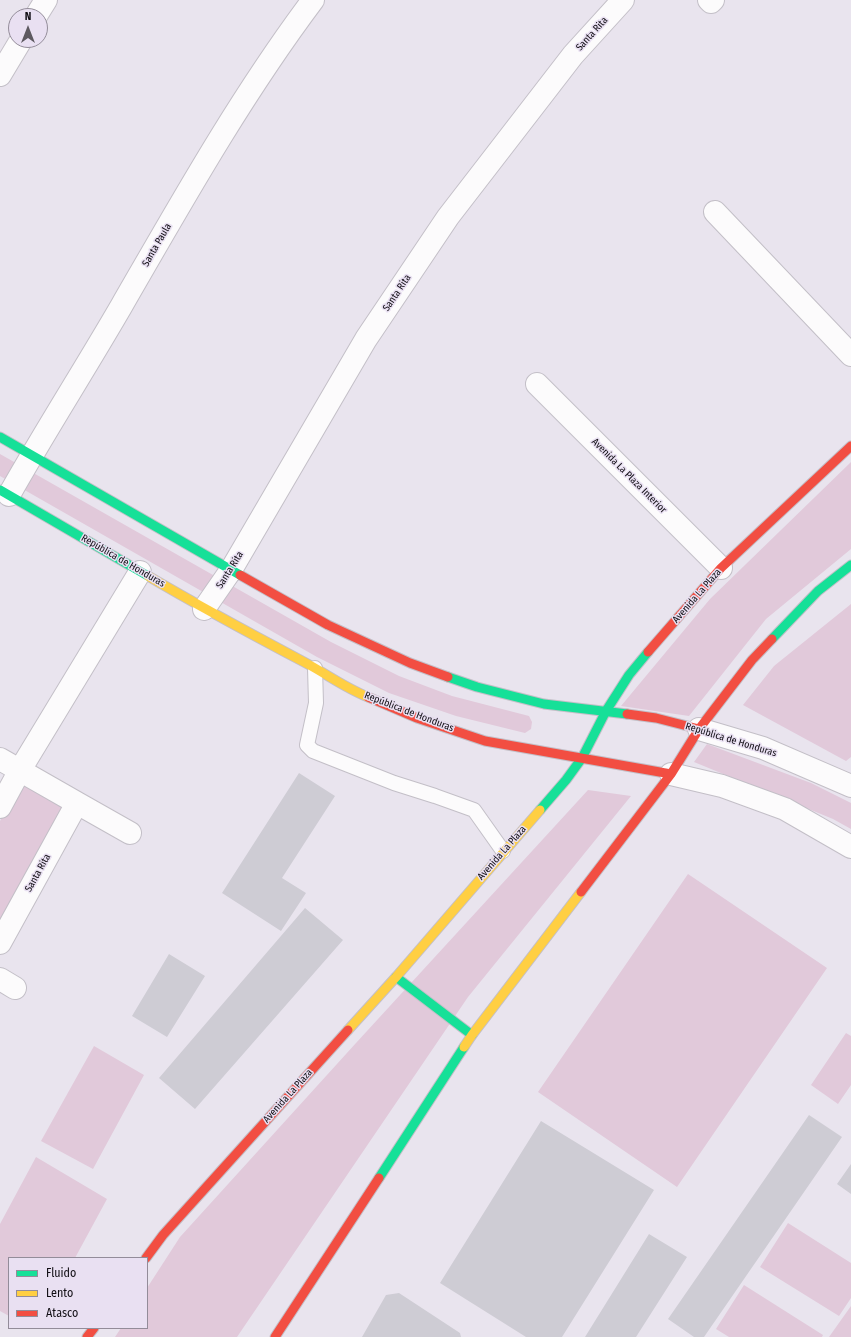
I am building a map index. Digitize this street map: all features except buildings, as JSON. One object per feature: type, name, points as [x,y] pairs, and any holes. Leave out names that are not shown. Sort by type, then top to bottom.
[{"type":"main road","name":"República de Honduras","points":[[0,437],[328,625],[410,663],[477,687],[544,704],[656,718],[698,729]]},
{"type":"main road","name":"Avenida La Plaza","points":[[147,1257],[163,1235],[396,977],[503,851],[566,780],[582,758],[606,711],[628,675],[721,568],[851,446]]},
{"type":"main road","name":"República de Honduras","points":[[4,492],[140,572],[315,668],[353,691],[417,718],[485,741],[671,774]]},
{"type":"main road","points":[[275,1337],[472,1035],[671,774],[698,729],[752,660],[818,591],[851,565]]},
{"type":"main road","points":[[396,977],[472,1035]]},
{"type":"main road","points":[[87,1337],[93,1329]]},
{"type":"street","name":"Santa Paula","points":[[4,492],[45,435],[90,361],[217,141],[251,87],[314,0]]},
{"type":"street","name":"Santa Rita","points":[[204,608],[231,570],[366,339],[448,217],[573,55],[623,0]]},
{"type":"street","points":[[709,0],[710,2],[713,0]]},
{"type":"street","points":[[0,75],[16,48]]},
{"type":"street","points":[[715,212],[851,355]]},
{"type":"street","name":"Avenida La Plaza Interior","points":[[537,384],[721,568]]},
{"type":"street","points":[[0,807],[20,770],[140,572]]},
{"type":"street","name":"República de Honduras","points":[[698,729],[763,748],[851,786]]},
{"type":"street","points":[[0,759],[130,833]]},
{"type":"street","name":"República de Honduras","points":[[671,774],[722,786],[785,809],[851,847]]},
{"type":"street","name":"Santa Rita","points":[[0,943],[77,803]]},
{"type":"lane","points":[[315,668],[317,700],[306,745],[313,751],[394,783],[474,810],[503,851]]},
{"type":"shaded area","points":[[0,454],[331,642],[399,676],[452,696],[529,716],[532,722],[531,729],[525,733],[456,716],[389,693],[317,657],[0,476]]},
{"type":"shaded area","points":[[851,462],[851,549],[766,619],[689,716],[621,706],[710,599]]},
{"type":"shaded area","points":[[851,604],[851,757],[846,761],[743,705],[774,666]]},
{"type":"shaded area","points":[[707,744],[811,783],[851,803],[851,829],[833,819],[694,762]]},
{"type":"shaded area","points":[[22,781],[67,806],[0,924],[0,821]]},
{"type":"shaded area","points":[[588,790],[631,796],[468,997],[237,1337],[115,1337],[120,1329],[148,1329],[148,1286],[180,1237]]},
{"type":"shaded area","points":[[688,874],[827,968],[677,1187],[538,1092]]},
{"type":"shaded area","points":[[846,1033],[851,1036],[851,1085],[838,1104],[811,1085]]},
{"type":"shaded area","points":[[94,1046],[144,1075],[93,1169],[41,1141]]},
{"type":"shaded area","points":[[36,1157],[107,1199],[76,1257],[8,1257],[8,1315],[0,1311],[0,1224]]},
{"type":"shaded area","points":[[788,1223],[851,1263],[851,1298],[839,1316],[760,1267]]},
{"type":"shaded area","points":[[744,1285],[823,1335],[822,1337],[729,1337],[716,1329]]},
{"type":"shaded area","points":[[851,1306],[851,1337],[829,1337]]},
{"type":"traffic: fast","points":[[0,437],[240,575]]},
{"type":"traffic: fast","points":[[0,490],[148,576]]},
{"type":"traffic: fast","points":[[772,639],[818,591],[851,565]]},
{"type":"traffic: fast","points":[[540,810],[566,780],[582,758],[606,711],[629,675],[648,652]]},
{"type":"traffic: fast","points":[[448,677],[477,687],[544,704],[627,714]]},
{"type":"traffic: fast","points":[[396,977],[472,1035]]},
{"type":"traffic: fast","points":[[379,1178],[464,1047]]},
{"type":"traffic: slow","points":[[148,576],[225,620],[312,666],[343,685],[368,697]]},
{"type":"traffic: slow","points":[[348,1030],[396,977],[540,810]]},
{"type":"traffic: slow","points":[[464,1047],[581,892]]},
{"type":"traffic: jam","points":[[648,652],[721,568],[851,446]]},
{"type":"traffic: jam","points":[[240,575],[328,625],[410,663],[448,677]]},
{"type":"traffic: jam","points":[[581,892],[671,774],[699,729],[752,660],[772,639]]},
{"type":"traffic: jam","points":[[368,697],[417,718],[485,741],[671,774]]},
{"type":"traffic: jam","points":[[627,714],[656,718],[699,729]]},
{"type":"traffic: jam","points":[[147,1257],[163,1235],[348,1030]]},
{"type":"traffic: jam","points":[[275,1337],[379,1178]]},
{"type":"traffic: jam","points":[[87,1337],[93,1329]]}]
